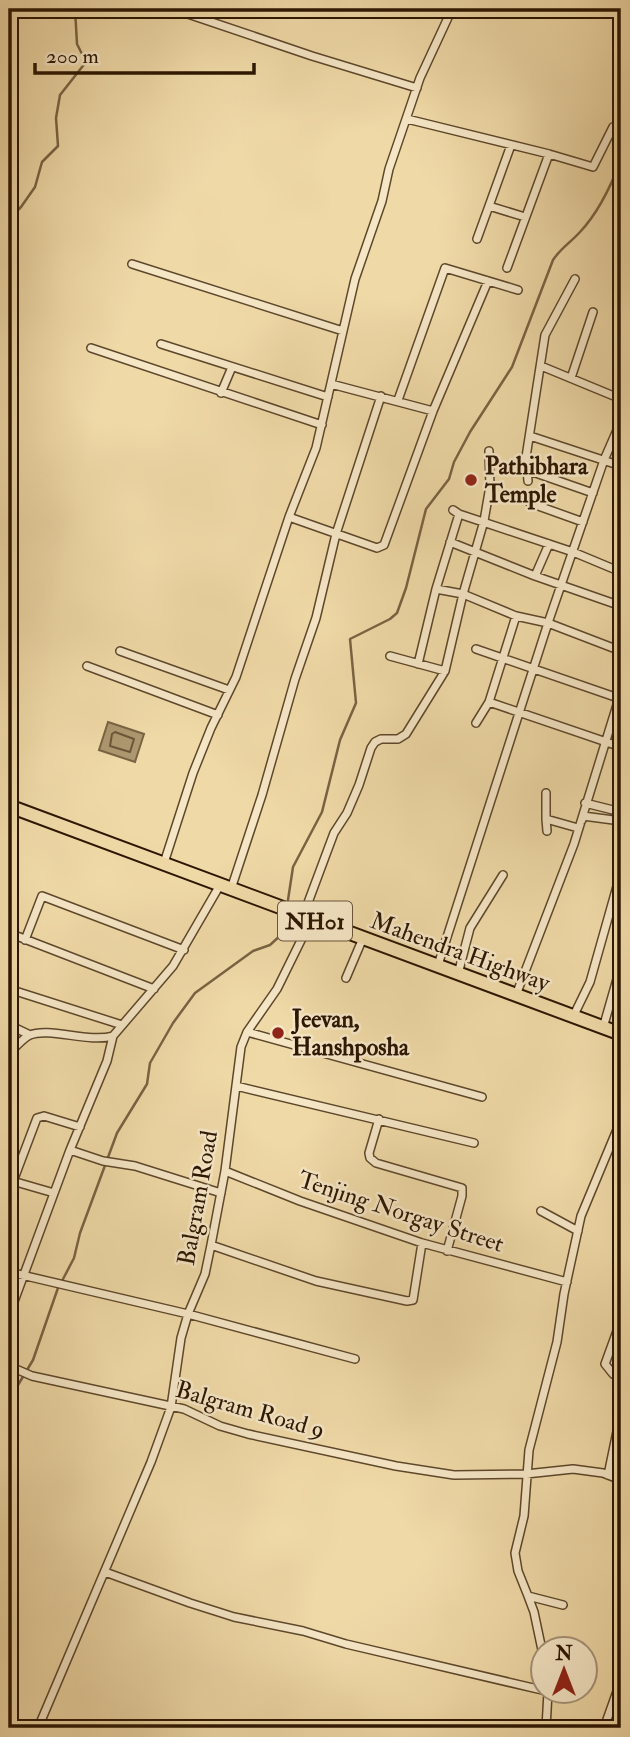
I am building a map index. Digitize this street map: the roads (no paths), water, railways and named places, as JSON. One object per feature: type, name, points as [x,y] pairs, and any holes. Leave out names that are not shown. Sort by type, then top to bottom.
[{"type":"highway","name":"Mahendra Highway","points":[[9,806],[621,1034]]},
{"type":"street","points":[[153,9],[167,13],[172,9],[312,57],[417,88]]},
{"type":"street","points":[[164,863],[193,773],[244,656],[289,517],[316,448],[355,279],[382,201],[396,145],[417,88],[452,9]]},
{"type":"street","points":[[407,119],[593,167],[612,127]]},
{"type":"street","points":[[477,239],[511,145]]},
{"type":"street","points":[[507,268],[549,154]]},
{"type":"street","points":[[489,206],[526,218]]},
{"type":"street","points":[[132,264],[343,331]]},
{"type":"street","points":[[398,400],[444,268],[518,290]]},
{"type":"street","points":[[528,481],[526,457],[545,335],[575,279]]},
{"type":"street","points":[[289,517],[376,548],[384,545],[433,411],[488,281]]},
{"type":"street","points":[[571,379],[593,312]]},
{"type":"street","points":[[161,344],[328,397]]},
{"type":"street","points":[[90,348],[321,425]]},
{"type":"street","points":[[541,366],[621,399]]},
{"type":"street","points":[[221,393],[232,367]]},
{"type":"street","points":[[331,384],[433,411]]},
{"type":"street","points":[[9,1315],[70,1150],[107,1062],[113,1036],[184,950],[225,887],[266,785],[295,680],[316,618],[336,534],[381,396]]},
{"type":"street","points":[[438,965],[533,667],[604,460],[621,421]]},
{"type":"street","points":[[530,436],[621,466]]},
{"type":"street","name":"Balgram Road","points":[[38,1728],[151,1462],[171,1407],[181,1338],[205,1274],[211,1245],[225,1171],[241,1047],[247,1032],[277,989],[307,918],[334,833],[347,813],[371,748],[381,739],[398,740],[406,734],[445,671],[484,521],[489,486],[489,451]]},
{"type":"street","points":[[527,470],[593,493]]},
{"type":"street","points":[[530,503],[583,523]]},
{"type":"street","points":[[418,664],[456,512],[573,552],[621,572]]},
{"type":"street","points":[[450,542],[621,606]]},
{"type":"street","points":[[535,576],[549,544]]},
{"type":"street","points":[[436,589],[463,594],[516,617],[548,624],[621,651]]},
{"type":"street","points":[[477,723],[489,702],[516,617]]},
{"type":"street","points":[[476,649],[621,697],[574,844]]},
{"type":"street","points":[[120,651],[229,690]]},
{"type":"street","points":[[390,656],[445,671]]},
{"type":"street","points":[[87,666],[218,715]]},
{"type":"street","points":[[489,702],[621,747]]},
{"type":"street","points":[[546,793],[547,831]]},
{"type":"street","points":[[585,803],[621,812]]},
{"type":"street","points":[[516,995],[583,816],[621,821]]},
{"type":"street","points":[[546,818],[578,828]]},
{"type":"street","points":[[573,1017],[590,982],[621,873]]},
{"type":"street","points":[[458,974],[470,928],[503,874]]},
{"type":"street","points":[[25,940],[42,896],[184,950]]},
{"type":"street","points":[[9,933],[154,989]]},
{"type":"street","points":[[346,978],[363,938]]},
{"type":"street","points":[[603,1028],[621,965]]},
{"type":"street","points":[[9,989],[122,1025]]},
{"type":"street","points":[[9,1025],[30,1035],[54,1034],[104,1039],[113,1036]]},
{"type":"street","points":[[247,1032],[482,1097]]},
{"type":"street","points":[[9,1054],[30,1035]]},
{"type":"street","points":[[236,1086],[474,1143]]},
{"type":"street","points":[[9,1192],[11,1180],[40,1116],[79,1127]]},
{"type":"street","points":[[379,1119],[369,1153],[376,1163],[462,1188],[447,1251]]},
{"type":"street","points":[[539,1636],[534,1612],[518,1571],[516,1553],[524,1516],[528,1450],[557,1342],[566,1282],[582,1216],[621,1121]]},
{"type":"street","points":[[70,1150],[135,1166],[221,1193]]},
{"type":"street","name":"Tenjing Norgay Street","points":[[225,1171],[300,1201],[422,1243],[566,1282]]},
{"type":"street","points":[[11,1180],[54,1193]]},
{"type":"street","points":[[541,1211],[578,1231]]},
{"type":"street","points":[[211,1245],[317,1281],[407,1301],[413,1300],[422,1243]]},
{"type":"street","points":[[9,1272],[188,1314],[355,1359]]},
{"type":"street","points":[[621,1321],[605,1364],[613,1374],[621,1378]]},
{"type":"street","name":"Balgram Road 9","points":[[9,1366],[32,1376],[184,1409],[220,1426],[248,1434],[396,1466],[453,1475],[526,1474],[573,1469],[621,1480]]},
{"type":"street","points":[[608,1475],[621,1412]]},
{"type":"street","points":[[105,1572],[234,1617],[303,1631],[346,1644],[528,1687]]},
{"type":"street","points":[[528,1596],[563,1605]]},
{"type":"street","points":[[604,1728],[621,1680]]},
{"type":"street","points":[[546,1728],[547,1706]]},
{"type":"water","points":[[108,722],[144,734],[135,762],[99,750]]},
{"type":"waterway","points":[[9,219],[35,187],[42,162],[58,146],[56,118],[60,95],[86,62],[77,44],[75,9]]},
{"type":"waterway","points":[[288,900],[293,867],[322,812],[340,740],[356,703],[350,639],[397,613],[426,509],[449,479],[454,462],[470,432],[512,367],[553,260],[593,216],[609,189],[621,160]]},
{"type":"waterway","points":[[62,1281],[74,1258],[80,1233],[117,1133],[147,1084],[150,1063],[173,1023],[195,993],[253,951],[270,945],[283,933],[289,922]]},
{"type":"waterway","points":[[9,1410],[18,1385],[33,1360],[59,1285]]},
{"type":"place","name":"Pathibhara Temple","points":[[471,480]]},
{"type":"place","name":"Jeevan, Hanshposha","points":[[278,1033]]}]
